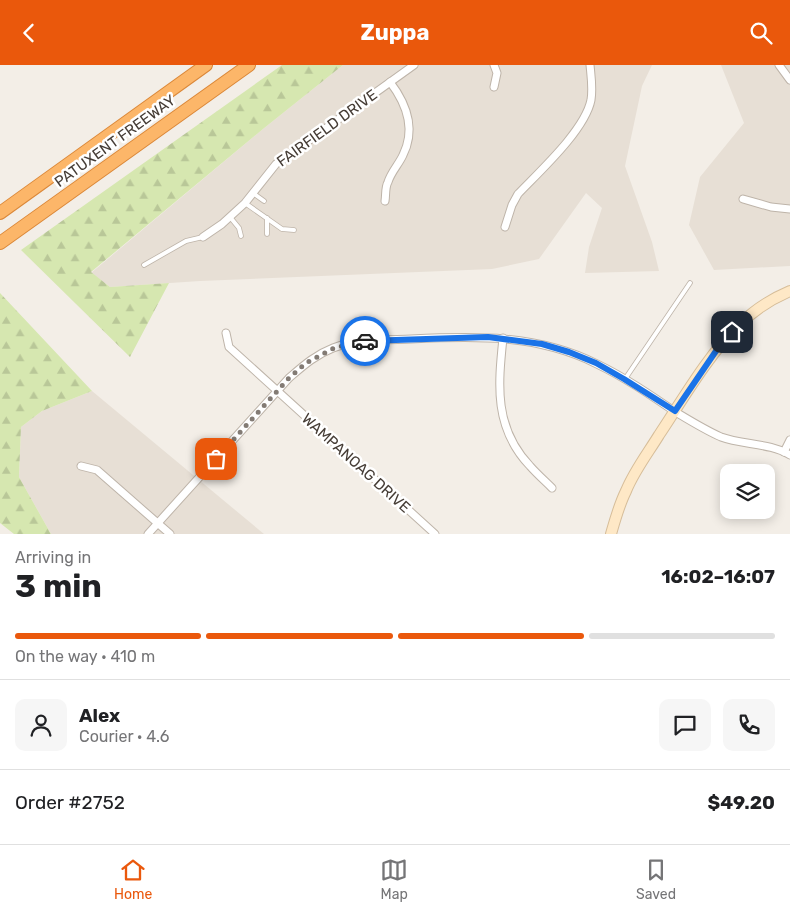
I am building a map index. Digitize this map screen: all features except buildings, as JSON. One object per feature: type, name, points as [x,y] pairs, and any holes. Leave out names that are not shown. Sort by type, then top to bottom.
[{"type":"highway","name":"PATUXENT FREEWAY","points":[[0,213],[206,65]]},
{"type":"highway","name":"PATUXENT FREEWAY","points":[[0,243],[249,65]]},
{"type":"street","name":"FAIRFIELD DRIVE","points":[[203,237],[245,203],[276,164],[414,65]]},
{"type":"street","points":[[494,65],[497,73],[494,87]]},
{"type":"street","points":[[505,227],[512,205],[518,194],[574,133],[586,117],[591,99],[592,81],[590,65]]},
{"type":"street","points":[[779,65],[790,80]]},
{"type":"street","points":[[385,201],[387,182],[407,147],[409,132],[406,107],[399,93],[390,82]]},
{"type":"street","points":[[743,199],[771,207],[790,209]]},
{"type":"street","points":[[611,534],[626,490],[675,411],[716,351],[732,332],[757,310],[790,291]]},
{"type":"street","name":"WAMPANOAG DRIVE","points":[[226,333],[229,347],[435,534]]},
{"type":"street","points":[[148,534],[277,391],[306,363],[334,348],[367,340],[488,337],[542,344],[596,363],[720,437],[787,453],[790,440]]},
{"type":"street","points":[[503,338],[498,390],[503,419],[517,449],[529,465],[552,488]]},
{"type":"street","points":[[81,466],[97,470],[170,534]]},
{"type":"lane","points":[[252,193],[264,201]]},
{"type":"lane","points":[[245,203],[282,229],[294,229]]},
{"type":"lane","points":[[230,217],[239,228],[241,236]]},
{"type":"lane","points":[[267,219],[267,234]]},
{"type":"lane","points":[[144,265],[186,241],[203,237]]},
{"type":"lane","points":[[624,379],[690,283]]},
{"type":"shaded area","points":[[343,65],[652,65],[642,86],[625,166],[652,242],[659,271],[585,273],[589,247],[602,208],[586,193],[539,259],[492,269],[200,281],[110,287],[91,273],[263,129]]},
{"type":"shaded area","points":[[721,65],[790,65],[790,266],[714,270],[689,225],[700,177],[744,123]]},
{"type":"shaded area","points":[[92,391],[264,534],[51,534],[19,477],[21,427],[42,411]]},
{"type":"green space","points":[[282,65],[343,65],[91,272],[110,287],[169,283],[130,357],[21,250]]},
{"type":"green space","points":[[0,293],[92,391],[42,411],[21,427],[19,477],[51,534],[14,534],[0,523]]},
{"type":"way so far","points":[[216,459],[289,378],[306,363],[334,348],[349,343],[365,341]]},
{"type":"route","points":[[365,341],[488,337],[542,344],[596,363],[675,411],[716,351],[732,332]]}]
